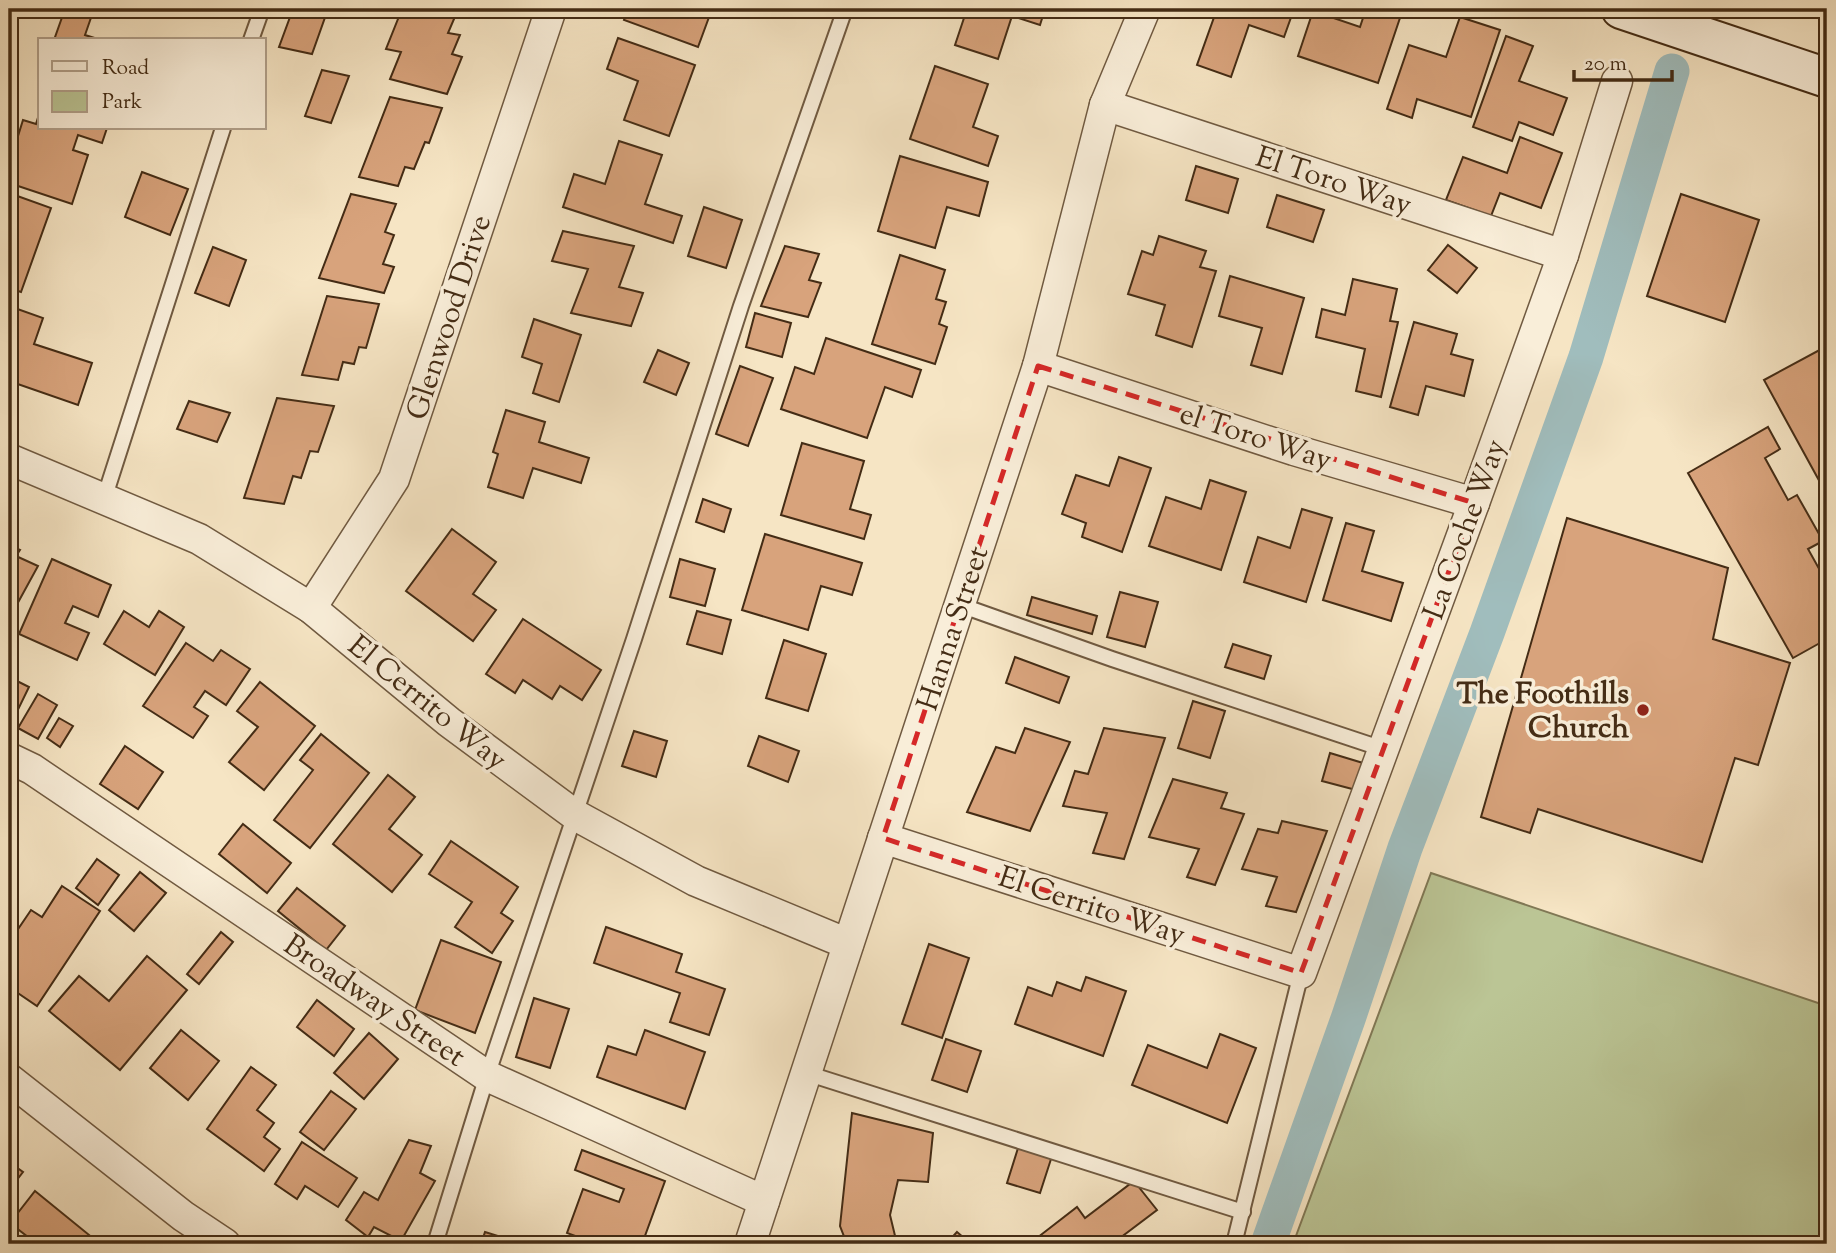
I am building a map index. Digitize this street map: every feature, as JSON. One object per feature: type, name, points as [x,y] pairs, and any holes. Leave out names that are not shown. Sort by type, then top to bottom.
[{"type":"main road","points":[[1621,9],[1827,78]]},
{"type":"street","name":"Glenwood Drive","points":[[311,608],[394,479],[551,9]]},
{"type":"street","name":"Hanna Street","points":[[755,1241],[764,1200],[1038,366],[1105,105],[1145,9]]},
{"type":"street","name":"La Coche Way","points":[[1301,973],[1563,255],[1616,81]]},
{"type":"street","name":"El Toro Way","points":[[1105,105],[1563,255]]},
{"type":"street","name":"el Toro Way","points":[[1038,366],[1294,450],[1474,503]]},
{"type":"street","name":"El Cerrito Way","points":[[9,459],[199,539],[311,608],[449,722],[575,815],[696,881],[848,944]]},
{"type":"street","name":"Broadway Street","points":[[9,758],[32,769],[487,1076],[764,1200]]},
{"type":"street","name":"El Cerrito Way","points":[[883,838],[1301,973]]},
{"type":"street","points":[[9,1079],[183,1216],[225,1244]]},
{"type":"lane","points":[[252,38],[262,9]]},
{"type":"lane","points":[[435,1244],[487,1076],[741,306],[845,9]]},
{"type":"lane","points":[[104,499],[222,130]]},
{"type":"lane","points":[[960,605],[1112,659],[1383,749]]},
{"type":"lane","points":[[1234,1244],[1301,973]]},
{"type":"lane","points":[[806,1073],[1243,1212]]},
{"type":"highlighted area","points":[[1038,366],[1474,503],[1301,973],[883,838]]},
{"type":"green space","points":[[1431,873],[1827,1006],[1827,1244],[1293,1244]]},
{"type":"building","points":[[65,9],[94,9],[85,35],[95,38],[55,38]]},
{"type":"building","points":[[293,9],[328,9],[312,54],[279,47]]},
{"type":"building","points":[[402,9],[444,9],[457,12],[448,33],[460,35],[452,54],[462,57],[447,94],[390,79],[401,52],[386,49]]},
{"type":"building","points":[[628,9],[712,9],[698,47],[624,20]]},
{"type":"building","points":[[967,9],[1045,9],[1040,25],[1012,16],[998,59],[955,45]]},
{"type":"building","points":[[1217,9],[1294,9],[1284,37],[1249,25],[1231,77],[1197,65]]},
{"type":"building","points":[[1366,9],[1403,9],[1378,83],[1298,56],[1313,11],[1360,27]]},
{"type":"building","points":[[1460,17],[1500,30],[1471,117],[1417,99],[1412,118],[1387,109],[1409,45],[1446,57]]},
{"type":"building","points":[[1506,36],[1533,46],[1519,81],[1567,98],[1553,135],[1519,122],[1512,141],[1473,127]]},
{"type":"building","points":[[618,38],[695,65],[669,136],[624,120],[638,81],[607,69]]},
{"type":"building","points":[[935,66],[988,84],[973,127],[998,136],[988,166],[910,139]]},
{"type":"building","points":[[322,70],[349,76],[331,123],[305,116]]},
{"type":"building","points":[[390,97],[442,108],[429,143],[425,142],[414,169],[405,167],[398,186],[359,177]]},
{"type":"building","points":[[38,118],[38,130],[106,130],[102,143],[78,135],[73,150],[88,155],[72,204],[9,183],[9,165],[23,120],[36,124]]},
{"type":"building","points":[[1520,137],[1562,153],[1541,208],[1500,193],[1491,216],[1446,200],[1463,157],[1507,173]]},
{"type":"building","points":[[619,141],[662,155],[645,204],[682,216],[673,243],[563,207],[574,174],[605,184]]},
{"type":"building","points":[[900,156],[988,182],[979,216],[947,207],[935,248],[878,231]]},
{"type":"building","points":[[1196,166],[1238,179],[1228,213],[1186,200]]},
{"type":"building","points":[[142,172],[188,189],[170,235],[125,217]]},
{"type":"building","points":[[9,193],[51,208],[21,292],[9,288]]},
{"type":"building","points":[[351,194],[396,204],[385,232],[394,235],[383,264],[394,267],[384,293],[319,278]]},
{"type":"building","points":[[1681,194],[1759,220],[1725,322],[1647,296]]},
{"type":"building","points":[[1277,195],[1324,210],[1313,242],[1267,227]]},
{"type":"building","points":[[704,207],[742,220],[726,268],[688,256]]},
{"type":"building","points":[[563,231],[634,246],[619,287],[643,293],[631,326],[571,313],[588,269],[552,261]]},
{"type":"building","points":[[1159,236],[1206,251],[1200,267],[1216,271],[1192,347],[1156,335],[1165,305],[1128,294],[1142,251],[1153,255]]},
{"type":"building","points":[[1448,245],[1477,268],[1457,293],[1428,270]]},
{"type":"building","points":[[785,246],[819,254],[809,280],[821,283],[808,317],[761,306]]},
{"type":"building","points":[[213,247],[246,260],[229,306],[195,293]]},
{"type":"building","points":[[900,255],[945,270],[936,299],[946,302],[939,324],[947,327],[935,364],[872,344]]},
{"type":"building","points":[[1230,276],[1304,298],[1282,374],[1251,365],[1262,328],[1219,316]]},
{"type":"building","points":[[1353,279],[1397,289],[1390,321],[1398,322],[1381,397],[1356,391],[1365,349],[1316,337],[1322,309],[1345,315]]},
{"type":"building","points":[[327,296],[379,304],[366,348],[359,347],[354,364],[343,362],[338,380],[302,375]]},
{"type":"building","points":[[9,306],[43,318],[34,344],[92,363],[78,405],[9,381]]},
{"type":"building","points":[[755,313],[791,323],[782,357],[746,347]]},
{"type":"building","points":[[534,319],[581,335],[559,402],[533,393],[542,364],[522,357]]},
{"type":"building","points":[[1414,322],[1457,334],[1451,354],[1473,360],[1464,396],[1426,386],[1418,415],[1390,407]]},
{"type":"building","points":[[826,338],[921,370],[912,397],[885,387],[867,438],[781,409],[795,367],[814,374]]},
{"type":"building","points":[[1827,346],[1827,495],[1764,380]]},
{"type":"building","points":[[658,350],[689,363],[676,395],[644,382]]},
{"type":"building","points":[[740,366],[773,378],[748,446],[716,434]]},
{"type":"building","points":[[277,398],[334,406],[318,452],[310,451],[301,478],[293,476],[284,504],[244,498]]},
{"type":"building","points":[[189,401],[230,413],[217,442],[177,429]]},
{"type":"building","points":[[506,410],[545,422],[539,442],[589,458],[581,483],[533,468],[523,498],[488,487],[498,454],[493,452]]},
{"type":"building","points":[[1768,427],[1780,449],[1765,458],[1788,500],[1797,495],[1823,541],[1808,549],[1827,583],[1827,639],[1793,658],[1688,473]]},
{"type":"building","points":[[802,443],[864,461],[850,509],[871,515],[864,539],[781,515]]},
{"type":"building","points":[[1119,457],[1151,468],[1122,552],[1082,537],[1086,523],[1062,514],[1076,475],[1109,486]]},
{"type":"building","points":[[1210,480],[1246,492],[1221,570],[1149,546],[1166,497],[1201,509]]},
{"type":"building","points":[[703,499],[731,509],[724,532],[696,522]]},
{"type":"building","points":[[1302,509],[1332,518],[1306,602],[1244,582],[1258,537],[1290,548]]},
{"type":"building","name":"The Foothills Church","points":[[1567,518],[1728,568],[1713,639],[1790,663],[1758,765],[1735,758],[1702,862],[1538,809],[1530,833],[1481,817]]},
{"type":"building","points":[[1346,523],[1374,531],[1362,571],[1403,583],[1391,621],[1323,600]]},
{"type":"building","points":[[452,529],[496,562],[473,594],[496,610],[473,641],[406,591]]},
{"type":"building","points":[[765,534],[862,563],[852,595],[821,586],[808,630],[742,610]]},
{"type":"building","points":[[9,545],[20,550],[16,556],[38,566],[9,619]]},
{"type":"building","points":[[52,559],[111,585],[98,617],[73,606],[65,623],[89,633],[77,660],[19,634]]},
{"type":"building","points":[[680,559],[715,569],[705,606],[670,597]]},
{"type":"building","points":[[1120,592],[1158,602],[1145,647],[1107,637]]},
{"type":"building","points":[[1032,597],[1097,616],[1092,634],[1027,615]]},
{"type":"building","points":[[124,611],[149,627],[159,611],[184,627],[155,675],[104,644]]},
{"type":"building","points":[[697,611],[731,620],[722,654],[687,644]]},
{"type":"building","points":[[523,619],[601,670],[582,700],[560,686],[552,699],[523,680],[515,693],[486,674]]},
{"type":"building","points":[[784,640],[826,654],[808,711],[766,698]]},
{"type":"building","points":[[186,643],[213,661],[221,650],[250,669],[226,705],[205,691],[194,707],[208,716],[193,738],[143,706]]},
{"type":"building","points":[[1233,644],[1271,656],[1264,679],[1225,667]]},
{"type":"building","points":[[1015,657],[1069,677],[1059,703],[1006,683]]},
{"type":"building","points":[[9,677],[29,687],[11,724],[9,723]]},
{"type":"building","points":[[260,682],[315,726],[264,790],[229,762],[258,727],[237,711]]},
{"type":"building","points":[[38,694],[57,705],[38,739],[18,728]]},
{"type":"building","points":[[1193,701],[1225,711],[1210,758],[1178,748]]},
{"type":"building","points":[[59,718],[73,726],[60,747],[47,738]]},
{"type":"building","points":[[1025,728],[1070,742],[1030,831],[967,812],[996,747],[1015,753]]},
{"type":"building","points":[[1104,728],[1165,738],[1124,859],[1093,853],[1107,813],[1063,806],[1075,771],[1088,774]]},
{"type":"building","points":[[634,731],[667,741],[656,777],[622,766]]},
{"type":"building","points":[[321,734],[369,773],[310,848],[274,820],[313,770],[300,760]]},
{"type":"building","points":[[759,736],[799,751],[788,782],[748,766]]},
{"type":"building","points":[[125,746],[163,772],[138,809],[100,784]]},
{"type":"building","points":[[1330,753],[1363,763],[1356,790],[1322,781]]},
{"type":"building","points":[[388,775],[415,797],[389,829],[422,855],[392,892],[333,844]]},
{"type":"building","points":[[1173,779],[1227,793],[1221,808],[1244,814],[1215,885],[1187,877],[1199,849],[1149,837]]},
{"type":"building","points":[[1282,821],[1327,831],[1296,912],[1266,906],[1277,877],[1242,869],[1258,829],[1278,833]]},
{"type":"building","points":[[243,824],[291,863],[267,893],[219,854]]},
{"type":"building","points":[[451,841],[518,887],[501,913],[513,921],[492,953],[455,927],[472,902],[429,874]]},
{"type":"building","points":[[97,859],[119,875],[98,905],[76,888]]},
{"type":"building","points":[[140,872],[166,893],[134,931],[109,910]]},
{"type":"building","points":[[62,886],[100,911],[37,1006],[9,987],[9,931],[14,935],[31,910],[42,917]]},
{"type":"building","points":[[297,888],[345,926],[326,950],[278,911]]},
{"type":"building","points":[[606,927],[682,954],[676,972],[725,989],[709,1035],[670,1022],[680,993],[594,963]]},
{"type":"building","points":[[221,932],[233,942],[199,984],[187,974]]},
{"type":"building","points":[[441,940],[501,962],[475,1033],[415,1010]]},
{"type":"building","points":[[929,944],[969,958],[942,1038],[902,1024]]},
{"type":"building","points":[[147,956],[187,990],[120,1070],[49,1011],[79,976],[109,1001]]},
{"type":"building","points":[[1086,977],[1126,991],[1103,1056],[1015,1024],[1028,987],[1052,996],[1057,982],[1081,991]]},
{"type":"building","points":[[534,998],[569,1009],[550,1068],[516,1057]]},
{"type":"building","points":[[317,1000],[354,1029],[334,1056],[297,1027]]},
{"type":"building","points":[[181,1030],[219,1061],[188,1100],[150,1068]]},
{"type":"building","points":[[645,1030],[705,1052],[685,1109],[597,1077],[608,1046],[636,1055]]},
{"type":"building","points":[[369,1033],[398,1059],[364,1099],[334,1073]]},
{"type":"building","points":[[1220,1034],[1256,1048],[1227,1123],[1132,1085],[1148,1045],[1207,1068]]},
{"type":"building","points":[[946,1039],[981,1051],[967,1092],[932,1080]]},
{"type":"building","points":[[251,1067],[276,1085],[257,1110],[274,1123],[264,1137],[280,1149],[264,1171],[207,1129]]},
{"type":"building","points":[[331,1091],[356,1109],[324,1150],[300,1132]]},
{"type":"building","points":[[852,1113],[933,1133],[928,1182],[898,1180],[890,1215],[897,1244],[847,1244],[840,1226]]},
{"type":"building","points":[[409,1140],[431,1146],[420,1173],[435,1181],[401,1241],[374,1227],[368,1237],[346,1220],[364,1192],[378,1200]]},
{"type":"building","points":[[302,1142],[357,1178],[338,1207],[305,1186],[297,1199],[275,1184]]},
{"type":"building","points":[[1019,1145],[1052,1156],[1040,1193],[1007,1183]]},
{"type":"building","points":[[582,1150],[665,1181],[642,1244],[597,1244],[567,1233],[583,1189],[619,1202],[624,1189],[575,1170]]},
{"type":"building","points":[[9,1162],[23,1172],[9,1190]]},
{"type":"building","points":[[1134,1181],[1157,1210],[1112,1244],[1036,1244],[1033,1241],[1077,1207],[1085,1218]]},
{"type":"building","points":[[35,1191],[94,1239],[89,1244],[37,1244],[10,1223]]},
{"type":"building","points":[[485,1232],[524,1244],[481,1244]]},
{"type":"building","points":[[957,1232],[971,1244],[946,1244]]},
{"type":"waterway","points":[[1268,1244],[1405,848],[1487,633],[1586,357],[1672,71]]},
{"type":"place","name":"The Foothills Church","points":[[1643,710]]}]
